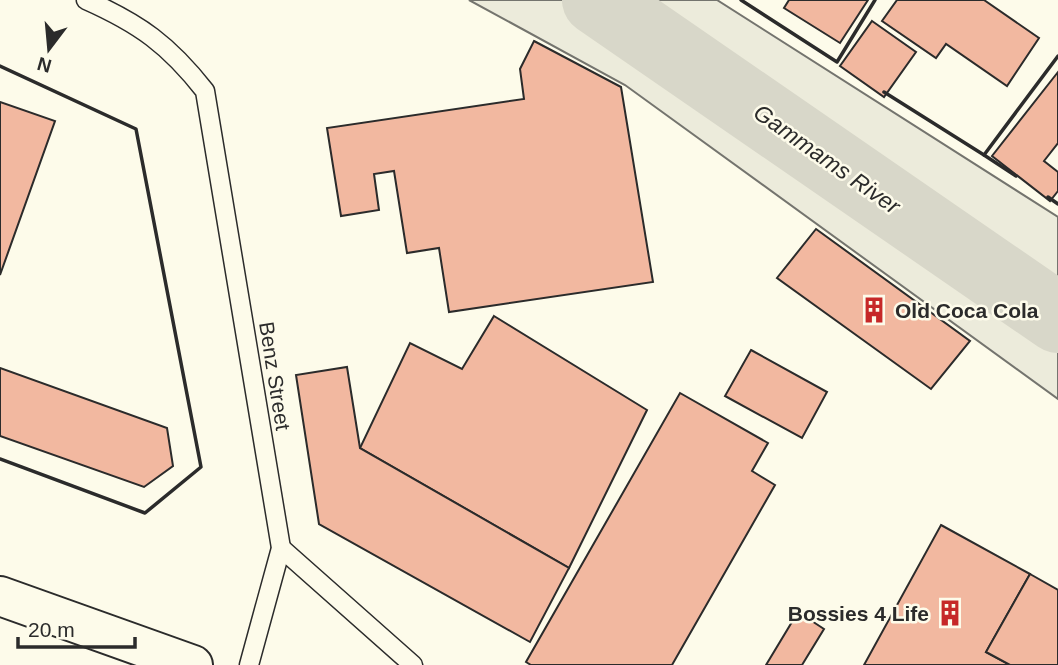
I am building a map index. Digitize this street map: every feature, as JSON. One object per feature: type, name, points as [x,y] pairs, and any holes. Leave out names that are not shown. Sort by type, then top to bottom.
[{"type":"street","points":[[0,596],[193,665]]},
{"type":"lane","name":"Benz Street","points":[[86,0],[121,15],[176,55],[205,92],[281,548],[248,665]]},
{"type":"lane","points":[[281,548],[413,665]]},
{"type":"shaded area","points":[[469,0],[717,0],[1058,217],[1058,399],[625,85]]},
{"type":"building","points":[[789,0],[868,0],[840,43],[784,8]]},
{"type":"building","points":[[897,0],[984,0],[1039,38],[1007,86],[946,44],[936,58],[882,21]]},
{"type":"building","points":[[872,21],[916,52],[884,97],[840,66]]},
{"type":"building","points":[[534,41],[621,87],[653,282],[449,312],[439,248],[407,253],[394,171],[374,174],[379,210],[341,216],[327,128],[524,99],[520,69]]},
{"type":"building","points":[[1058,72],[1058,143],[1044,161],[1058,172],[1058,191],[1050,201],[992,156]]},
{"type":"building","points":[[0,102],[55,121],[0,275]]},
{"type":"building","name":"Old Coca Cola","points":[[816,229],[970,341],[931,389],[777,278]]},
{"type":"building","points":[[494,316],[647,410],[569,568],[360,448],[410,343],[462,369]]},
{"type":"building","points":[[751,350],[827,392],[802,438],[725,396]]},
{"type":"building","points":[[347,367],[360,448],[569,568],[530,642],[319,524],[296,375]]},
{"type":"building","points":[[0,368],[167,428],[173,466],[144,487],[0,436]]},
{"type":"building","points":[[680,393],[768,443],[752,471],[775,485],[672,665],[531,665],[526,662]]},
{"type":"building","name":"Bossies 4 Life","points":[[941,525],[1030,574],[986,652],[1010,665],[864,665]]},
{"type":"building","points":[[1030,574],[1058,590],[1058,665],[1010,665],[986,652]]},
{"type":"building","points":[[798,612],[824,629],[802,665],[766,665]]},
{"type":"waterway","name":"Gammams River","points":[[597,0],[1058,318]]},
{"type":"wall","points":[[741,0],[837,62],[875,0]]},
{"type":"wall","points":[[884,92],[984,155],[1058,56]]},
{"type":"wall","points":[[0,66],[136,129],[201,467],[145,513],[0,459]]},
{"type":"wall","points":[[984,155],[1016,176]]},
{"type":"wall","points":[[1048,197],[1058,204]]},
{"type":"place","name":"Old Coca Cola","points":[[874,310]]},
{"type":"place","name":"Bossies 4 Life","points":[[950,613]]}]
